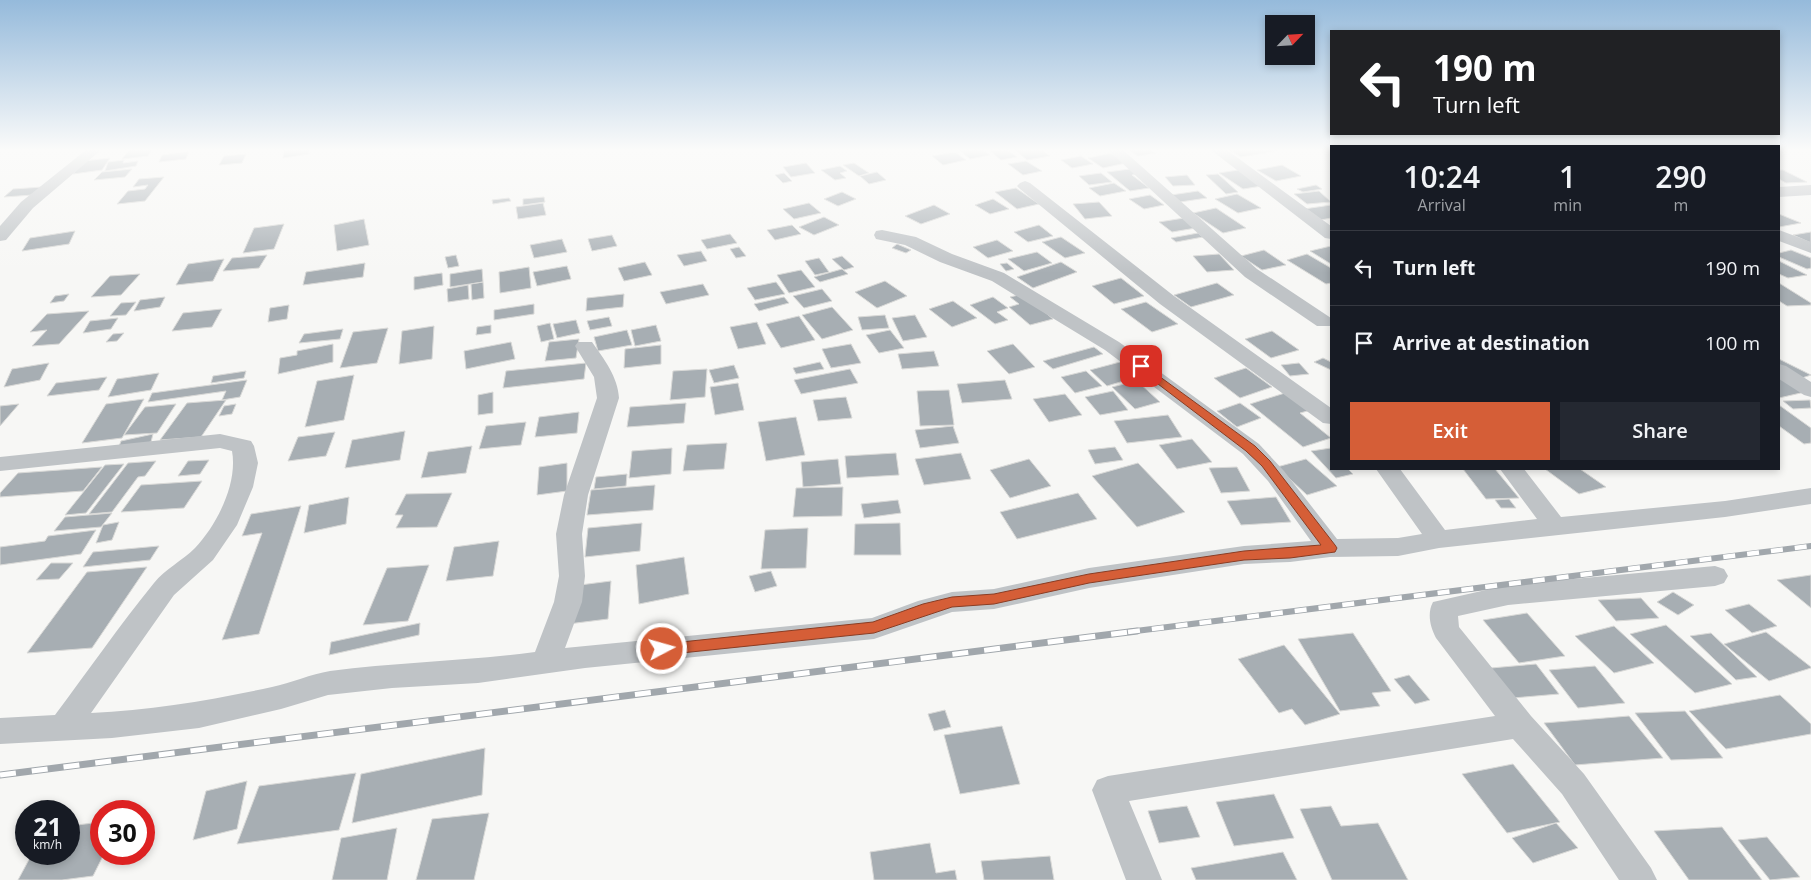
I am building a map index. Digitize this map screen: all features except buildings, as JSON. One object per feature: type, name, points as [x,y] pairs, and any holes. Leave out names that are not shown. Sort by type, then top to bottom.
[{"type":"street","points":[[0,236],[27,205],[44,191]]},
{"type":"street","points":[[1031,191],[1073,223],[1166,300],[1289,384],[1330,417]]},
{"type":"street","points":[[1160,191],[1251,273],[1329,323]]},
{"type":"street","points":[[1273,191],[1330,233]]},
{"type":"street","points":[[1780,192],[1794,191]]},
{"type":"street","points":[[1780,234],[1807,246]]},
{"type":"street","points":[[882,235],[910,241],[946,258],[998,277],[1127,356],[1261,459],[1281,482],[1330,548]]},
{"type":"street","points":[[546,662],[568,602],[572,576],[570,534],[576,495],[608,398],[609,386],[607,381],[593,362],[585,346]]},
{"type":"street","points":[[1780,371],[1811,391]]},
{"type":"street","points":[[0,464],[220,441],[243,446],[246,463],[241,487],[225,525],[204,554],[165,588],[64,727]]},
{"type":"street","points":[[1389,470],[1439,540]]},
{"type":"street","points":[[1513,470],[1556,526]]},
{"type":"street","points":[[0,731],[112,725],[199,715],[328,684],[392,676],[478,671],[546,662],[874,628],[928,608],[952,602],[994,599],[1089,578],[1244,555],[1290,554],[1330,548],[1398,547],[1439,540],[1556,526],[1725,509],[1811,496]]},
{"type":"street","points":[[1639,880],[1573,784],[1520,725],[1446,630],[1443,609],[1508,595],[1715,576]]},
{"type":"street","points":[[1144,880],[1108,790],[1520,725]]},
{"type":"railway","points":[[1128,632],[1811,546]]},
{"type":"railway","points":[[0,775],[1137,631]]},
{"type":"route","points":[[662,649],[874,628],[928,608],[952,602],[994,599],[1089,578],[1194,564],[1244,555],[1290,554],[1330,548],[1266,464],[1250,449],[1141,366]]}]
